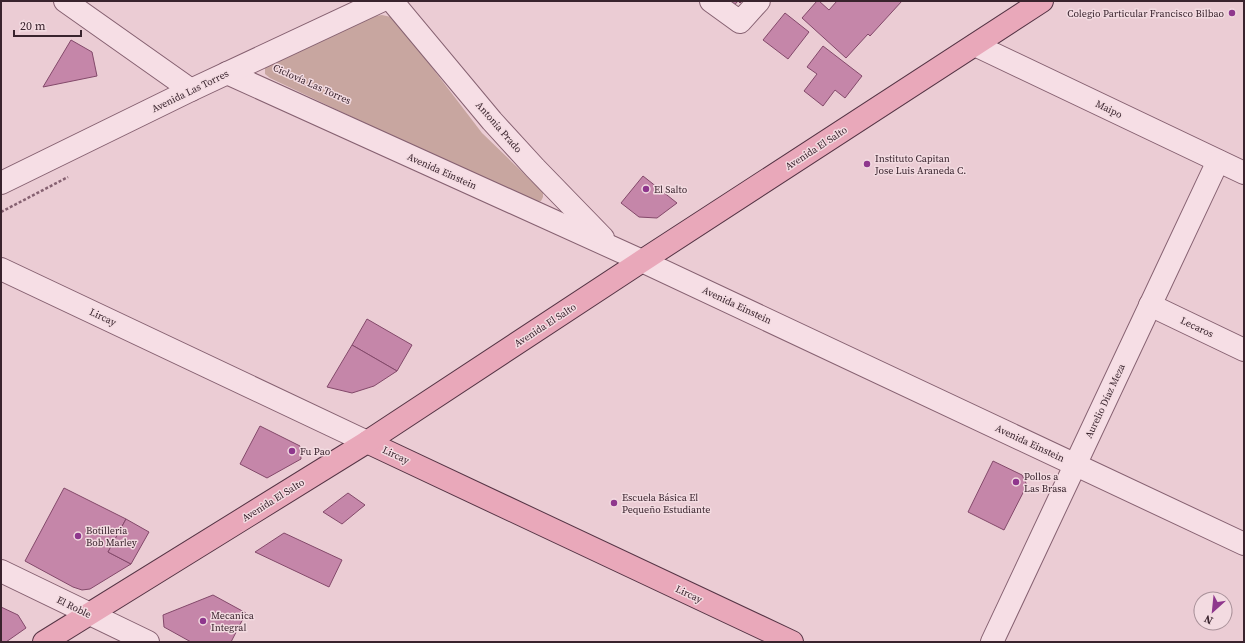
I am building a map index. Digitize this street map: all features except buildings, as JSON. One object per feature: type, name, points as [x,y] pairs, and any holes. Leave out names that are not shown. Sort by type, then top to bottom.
[{"type":"main road","name":"Avenida El Salto","points":[[44,642],[367,442],[1034,5]]},
{"type":"main road","name":"Lircay","points":[[367,442],[792,642]]},
{"type":"street","points":[[65,1],[191,90]]},
{"type":"street","name":"Avenida Las Torres","points":[[1,183],[191,90],[381,1]]},
{"type":"street","name":"Antonia Prado","points":[[392,1],[492,121],[612,248]]},
{"type":"street","points":[[711,1],[740,22],[759,1]]},
{"type":"street","name":"Maipo","points":[[975,45],[1244,173]]},
{"type":"street","name":"Avenida Einstein","points":[[227,73],[642,261],[1244,544]]},
{"type":"street","name":"Aurelio Díaz Meza","points":[[992,642],[1218,161]]},
{"type":"street","name":"Lircay","points":[[1,269],[367,442]]},
{"type":"street","name":"Lecaros","points":[[1150,305],[1244,350]]},
{"type":"street","name":"El Roble","points":[[1,571],[148,642]]},
{"type":"path","points":[[1,212],[71,176]]},
{"type":"shaded area","points":[[382,15],[391,17],[398,23],[482,133],[543,192],[541,201],[534,203],[270,78],[265,74],[265,68],[269,65],[375,16]]},
{"type":"place","name":"Colegio Particular Francisco Bilbao","points":[[1232,13]]},
{"type":"place","name":"Instituto Capitan Jose Luis Araneda C.","points":[[867,164]]},
{"type":"place","name":"El Salto","points":[[646,189]]},
{"type":"place","name":"Fu Pao","points":[[292,451]]},
{"type":"place","name":"Pollos a Las Brasa","points":[[1016,482]]},
{"type":"place","name":"Escuela Básica El Pequeño Estudiante","points":[[614,503]]},
{"type":"place","name":"Botilleria Bob Marley","points":[[78,536]]},
{"type":"place","name":"Mecanica Integral","points":[[203,621]]}]
